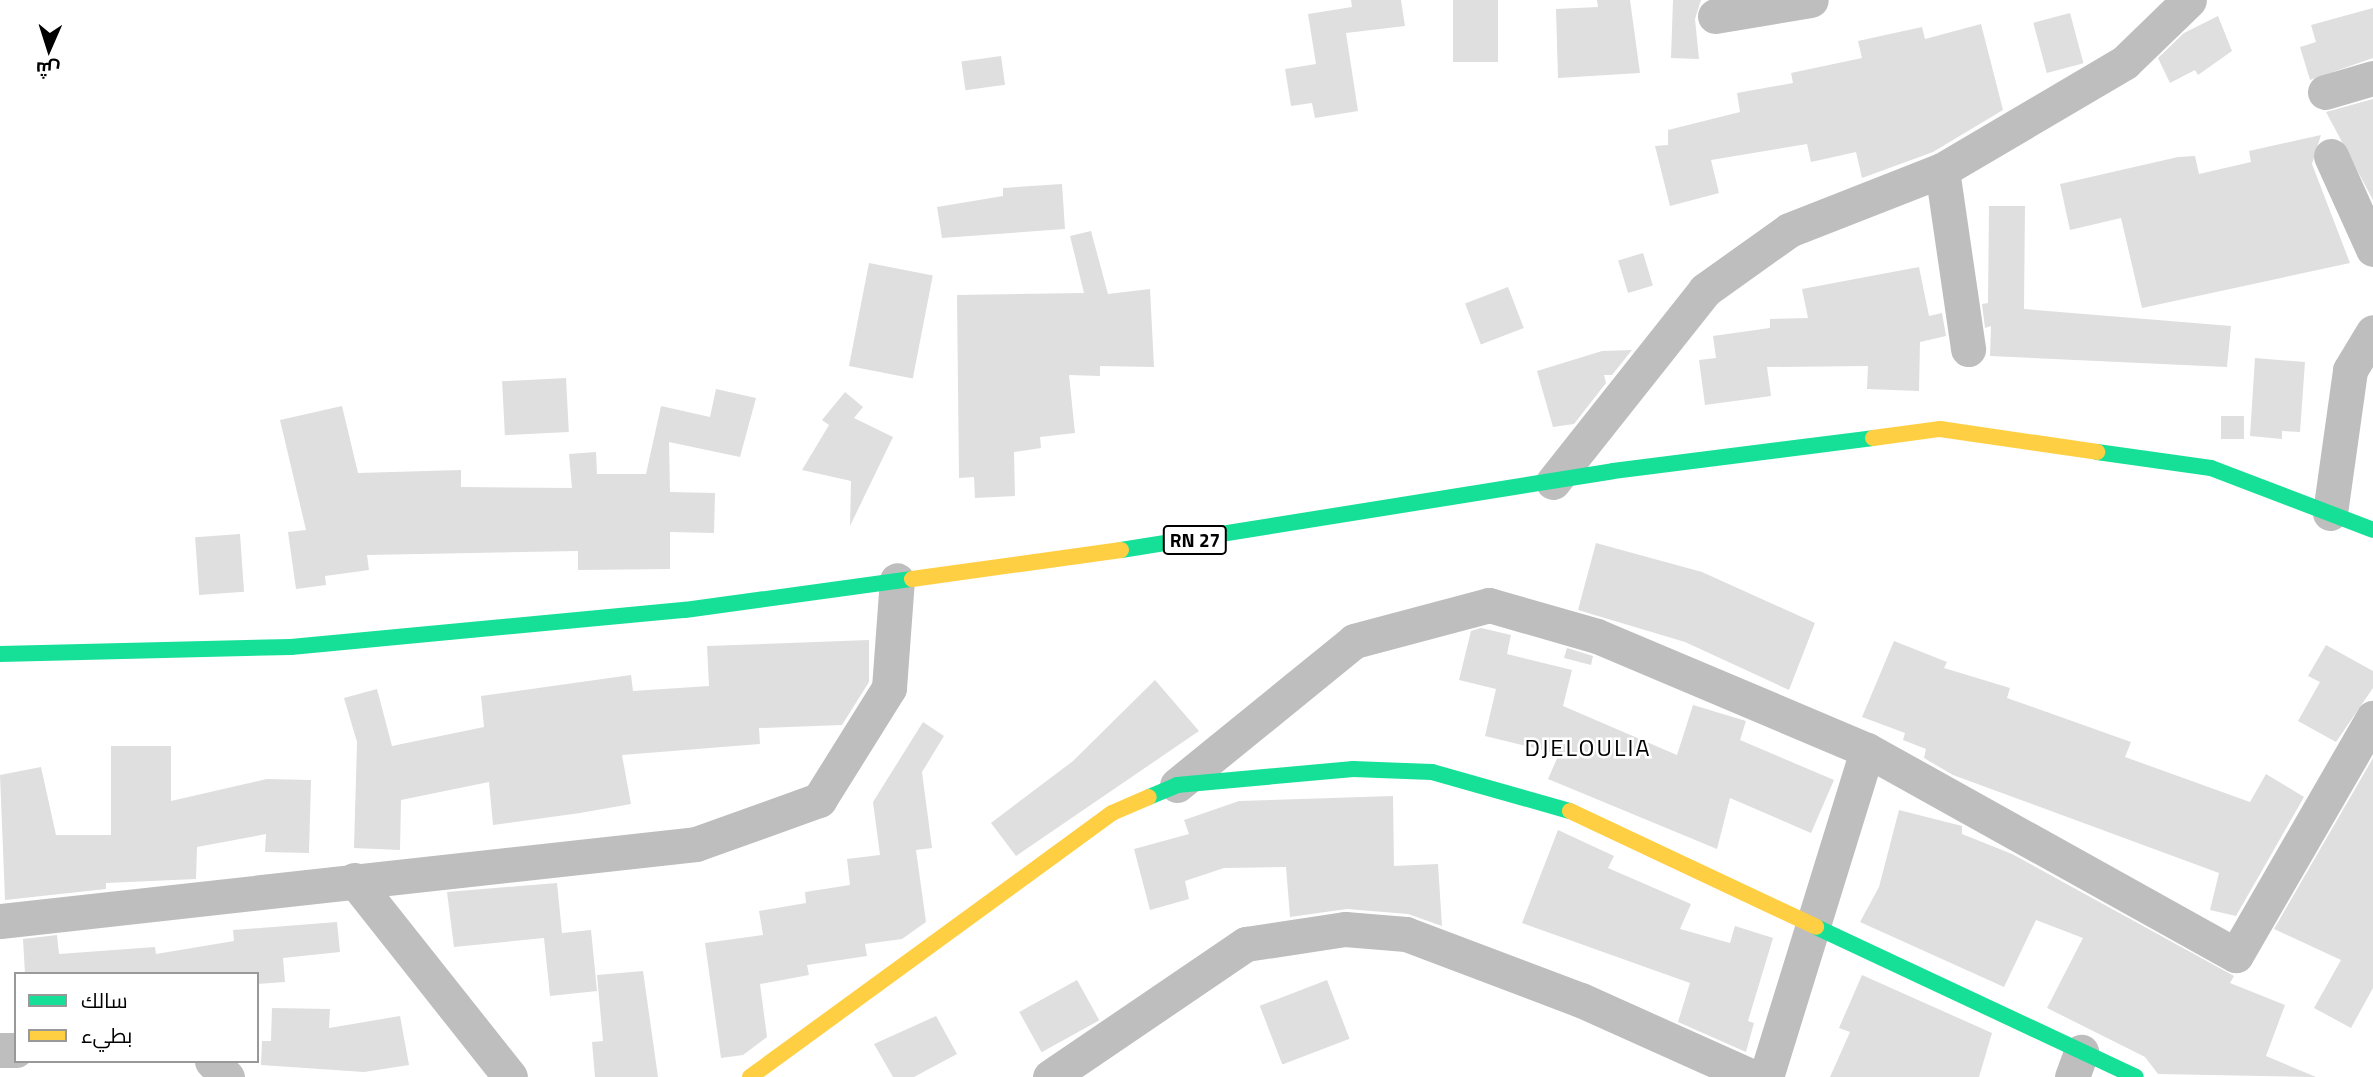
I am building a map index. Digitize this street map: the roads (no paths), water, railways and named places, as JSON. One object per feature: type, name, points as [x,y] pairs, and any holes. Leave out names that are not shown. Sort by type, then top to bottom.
[{"type":"main road","name":"RN 27","points":[[0,654],[290,648],[685,610],[1286,527],[1553,482],[1940,429],[2211,468],[2373,530]]},
{"type":"main road","points":[[750,1077],[1112,813],[1177,785],[1353,769],[1432,772],[1553,803],[1813,923],[2077,1064],[2136,1077]]},
{"type":"street","points":[[1715,16],[1811,0]]},
{"type":"street","points":[[1553,482],[1705,290],[1789,230],[1942,170],[2125,62],[2189,0]]},
{"type":"street","points":[[2325,92],[2373,78]]},
{"type":"street","points":[[2331,156],[2362,193],[2373,249]]},
{"type":"street","points":[[1942,170],[1968,349]]},
{"type":"street","points":[[2330,513],[2350,370],[2373,332]]},
{"type":"street","points":[[0,922],[354,880],[696,844],[819,800],[889,688],[897,580]]},
{"type":"street","points":[[1177,785],[1354,641],[1489,605],[1597,636],[1867,750],[2236,955],[2373,718]]},
{"type":"street","points":[[1766,1077],[1867,750]]},
{"type":"street","points":[[354,880],[510,1077]]},
{"type":"street","points":[[1050,1077],[1246,944],[1345,929],[1406,934],[1581,1000],[1752,1077]]},
{"type":"street","points":[[214,1063],[227,1077]]},
{"type":"district","name":"DJELOULIA","points":[[1588,748]]}]
